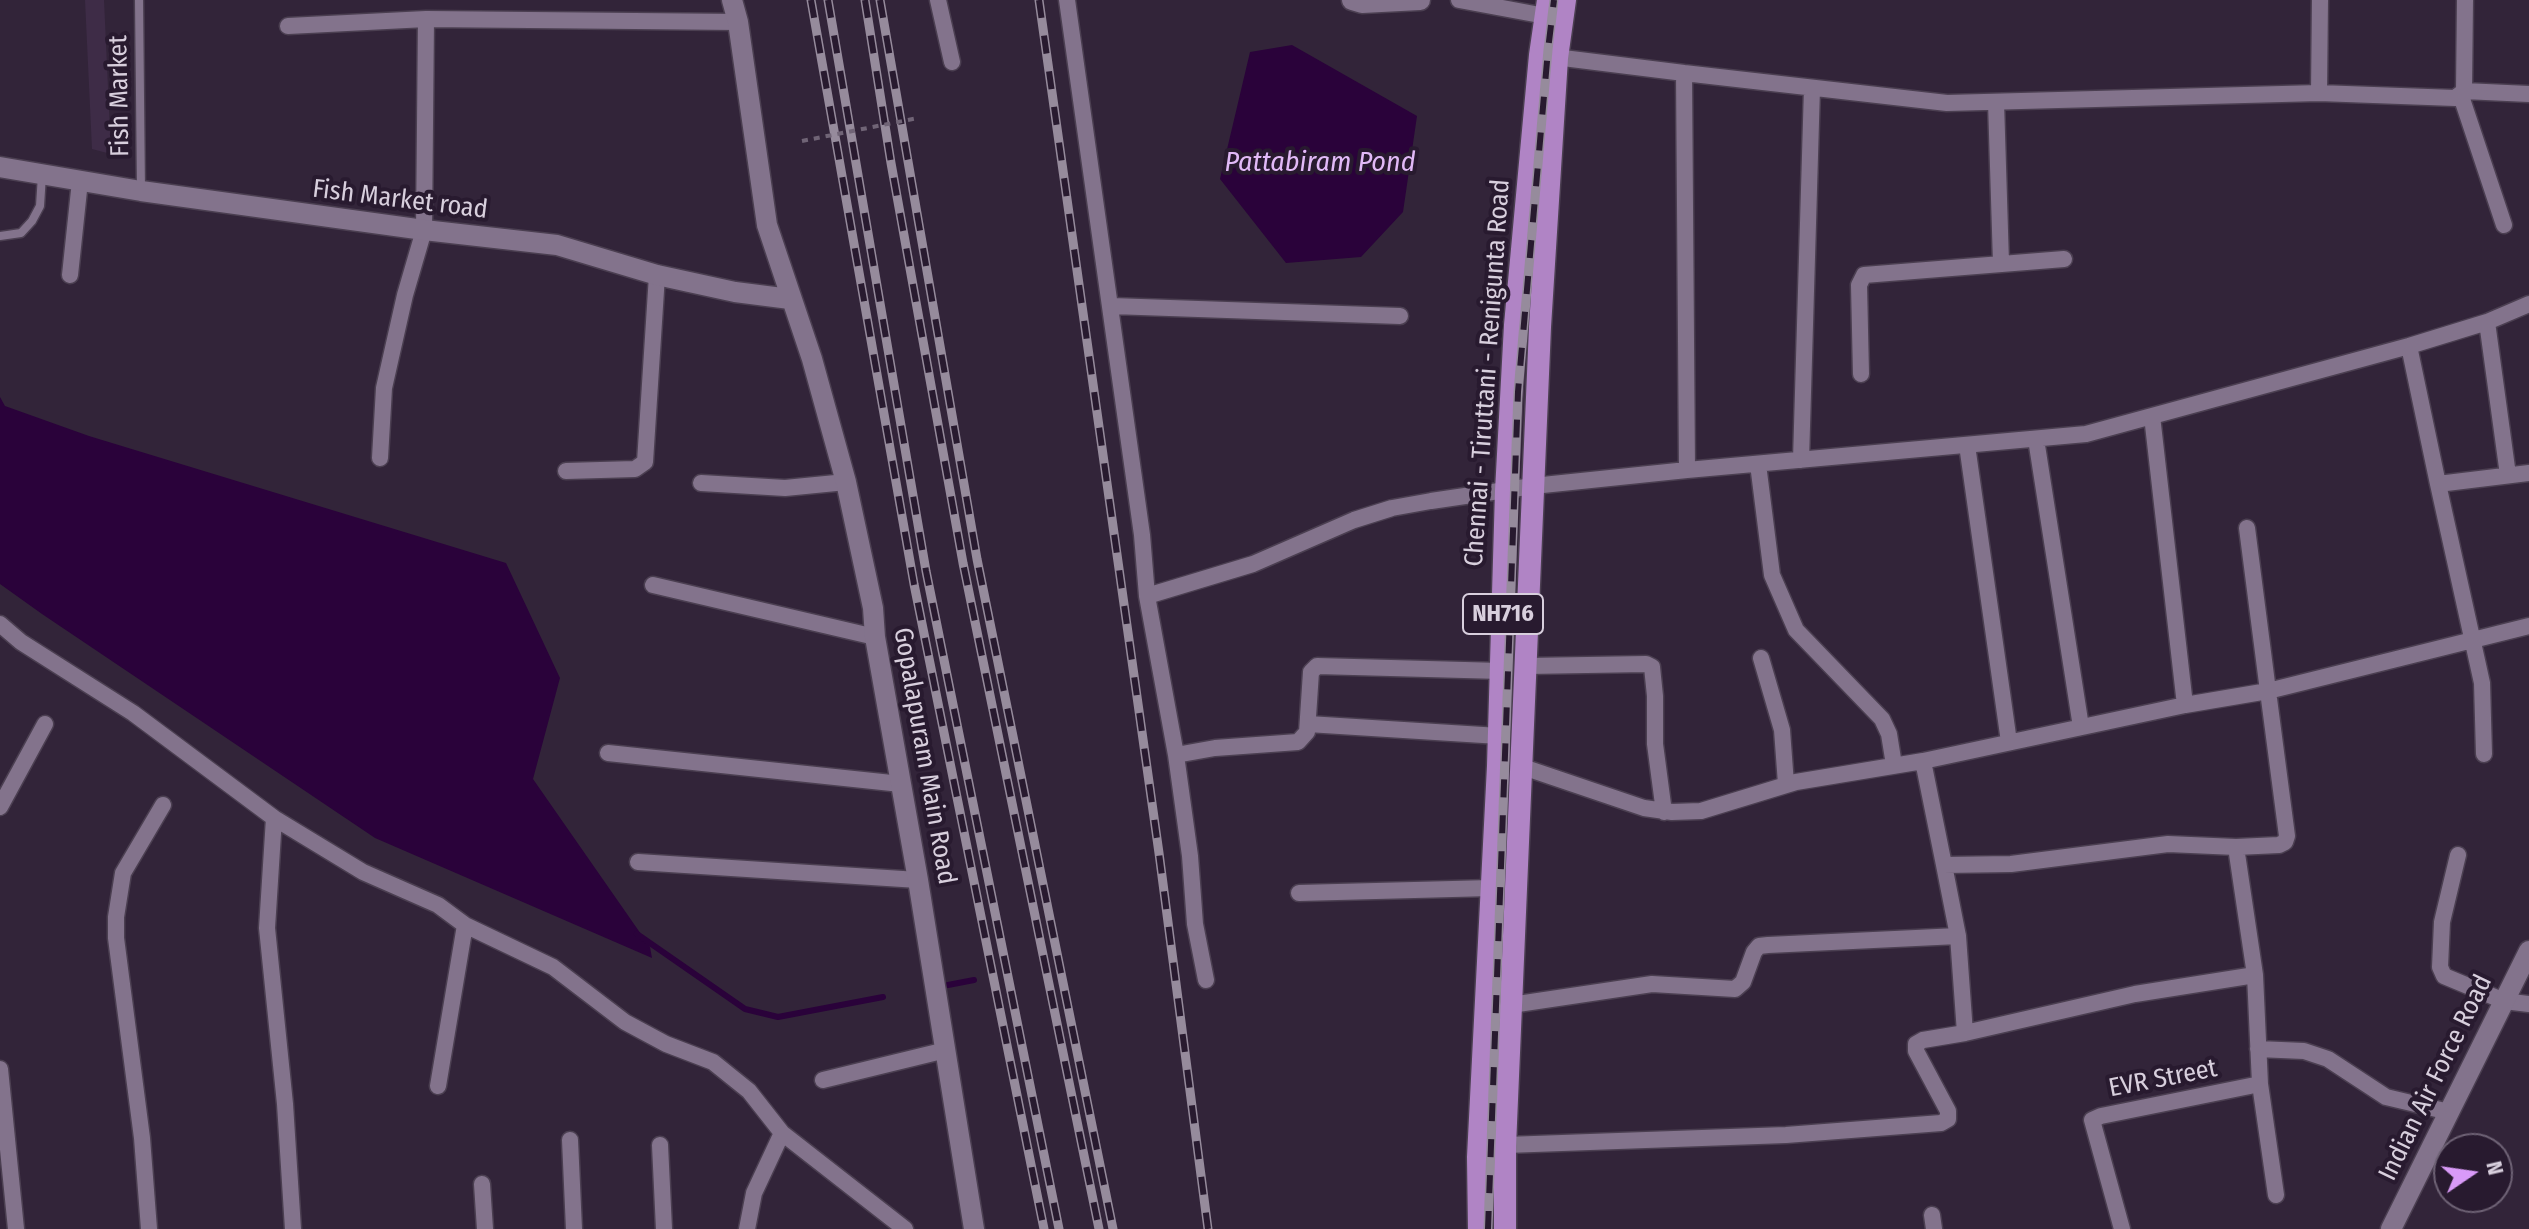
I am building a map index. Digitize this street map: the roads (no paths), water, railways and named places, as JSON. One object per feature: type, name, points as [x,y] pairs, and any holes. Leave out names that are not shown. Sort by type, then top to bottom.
[{"type":"highway","name":"Chennai - Tiruttani - Renigunta Road","points":[[1479,1229],[1478,1146],[1499,736],[1506,491],[1515,325],[1556,9]]},
{"type":"highway","name":"Chennai - Tiruttani - Renigunta Road","points":[[1505,1229],[1505,1146],[1523,767],[1549,56]]},
{"type":"street","name":"Gopalapuram Main Road","points":[[732,0],[738,22],[767,225],[812,359],[846,482],[873,608],[875,637],[974,1229]]},
{"type":"street","points":[[938,0],[952,62]]},
{"type":"street","points":[[1067,0],[1112,306],[1147,596],[1176,755],[1190,856],[1195,924],[1206,980]]},
{"type":"street","points":[[1352,0],[1362,3],[1420,0]]},
{"type":"street","points":[[1459,0],[1556,9]]},
{"type":"street","points":[[2319,0],[2319,93]]},
{"type":"street","points":[[2465,0],[2462,93],[2504,225]]},
{"type":"street","points":[[380,458],[384,388],[405,295],[424,230],[426,19]]},
{"type":"street","points":[[288,26],[426,19],[738,22]]},
{"type":"street","points":[[1549,56],[1947,103],[2319,93],[2449,98],[2462,93],[2529,94]]},
{"type":"street","points":[[1684,73],[1687,470]]},
{"type":"street","points":[[1801,460],[1812,88]]},
{"type":"street","points":[[1996,102],[2001,263]]},
{"type":"street","name":"Fish Market road","points":[[0,167],[141,191],[557,245],[657,275],[735,292],[790,299]]},
{"type":"street","points":[[70,275],[80,181]]},
{"type":"street","points":[[1861,374],[1859,285],[1864,275],[2064,259]]},
{"type":"street","points":[[566,471],[635,469],[645,462],[657,275]]},
{"type":"street","points":[[1147,596],[1253,564],[1354,520],[1392,508],[1533,486],[2086,434],[2409,346],[2487,322],[2529,304]]},
{"type":"street","points":[[1112,306],[1400,316]]},
{"type":"street","points":[[2487,322],[2508,475]]},
{"type":"street","points":[[2409,346],[2470,640],[2482,683],[2484,754]]},
{"type":"street","points":[[2152,416],[2185,705]]},
{"type":"street","points":[[2036,439],[2081,727]]},
{"type":"street","points":[[1967,445],[2009,742]]},
{"type":"street","points":[[1758,464],[1772,575],[1796,630],[1882,719],[1889,734],[1894,765]]},
{"type":"street","points":[[2438,484],[2529,473]]},
{"type":"street","points":[[701,483],[785,488],[846,482]]},
{"type":"street","points":[[1944,865],[2011,864],[2168,844],[2236,847],[2285,842],[2287,836],[2247,528]]},
{"type":"street","points":[[653,585],[875,637]]},
{"type":"street","points":[[0,624],[21,642],[133,713],[274,818],[363,872],[438,905],[465,925],[553,967],[625,1022],[666,1044],[713,1062],[749,1091],[782,1133],[905,1229]]},
{"type":"street","points":[[1523,767],[1644,808],[1664,812],[1701,811],[1786,784],[1923,761],[2185,705],[2268,691],[2529,626]]},
{"type":"street","points":[[1761,658],[1782,730],[1786,784]]},
{"type":"street","points":[[1527,666],[1646,664],[1652,667],[1655,744],[1664,812]]},
{"type":"street","points":[[1176,755],[1215,748],[1295,744],[1304,738],[1308,724],[1311,672],[1317,666],[1501,671]]},
{"type":"street","points":[[0,807],[45,724]]},
{"type":"street","points":[[1308,724],[1499,736]]},
{"type":"street","points":[[608,753],[901,784]]},
{"type":"street","points":[[1923,761],[1958,936],[1965,1033]]},
{"type":"street","points":[[149,1229],[142,1138],[116,938],[116,917],[123,873],[163,805]]},
{"type":"street","points":[[274,818],[267,928],[285,1104],[293,1229]]},
{"type":"street","points":[[2236,847],[2255,975],[2260,1084],[2276,1195]]},
{"type":"street","points":[[2458,855],[2442,922],[2440,967],[2444,976],[2504,1001],[2529,1004]]},
{"type":"street","points":[[638,862],[918,880]]},
{"type":"street","points":[[1299,893],[1491,888]]},
{"type":"street","points":[[438,1086],[465,925]]},
{"type":"street","points":[[1511,1005],[1652,984],[1735,989],[1743,982],[1759,946],[1958,936]]},
{"type":"street","name":"Indian Air Force Road","points":[[2391,1229],[2529,951]]},
{"type":"street","points":[[1478,1146],[1786,1135],[1941,1123],[1948,1119],[1948,1111],[1916,1051],[1916,1044],[1923,1040],[2135,994],[2255,975]]},
{"type":"street","points":[[2258,1049],[2304,1051],[2328,1059],[2386,1097],[2449,1112]]},
{"type":"street","points":[[823,1080],[946,1050]]},
{"type":"street","points":[[0,1069],[16,1229]]},
{"type":"street","name":"EVR Street","points":[[2122,1229],[2092,1120],[2260,1084]]},
{"type":"street","points":[[747,1229],[754,1193],[782,1133]]},
{"type":"street","points":[[570,1140],[574,1229]]},
{"type":"street","points":[[660,1145],[664,1229]]},
{"type":"street","points":[[482,1184],[485,1229]]},
{"type":"lane","name":"Fish Market","points":[[139,0],[141,191]]},
{"type":"lane","points":[[0,236],[21,233],[32,221],[40,206],[42,174]]},
{"type":"water","name":"Pattabiram Pond","points":[[1292,45],[1417,116],[1403,212],[1361,257],[1286,263],[1220,179],[1250,52]]},
{"type":"water","points":[[0,397],[5,406],[89,436],[506,563],[560,678],[533,779],[650,947],[652,958],[375,838],[0,584]]},
{"type":"waterway","points":[[637,934],[745,1009],[778,1017],[883,997]]},
{"type":"waterway","points":[[948,985],[974,980]]},
{"type":"railway","points":[[811,0],[914,584],[1044,1229]]},
{"type":"railway","points":[[828,0],[926,571],[1059,1229]]},
{"type":"railway","points":[[865,0],[963,563],[1099,1229]]},
{"type":"railway","points":[[880,0],[977,559],[1113,1229]]},
{"type":"railway","points":[[1039,0],[1159,853],[1208,1229]]},
{"type":"railway","points":[[1488,1229],[1518,392],[1554,0]]}]
